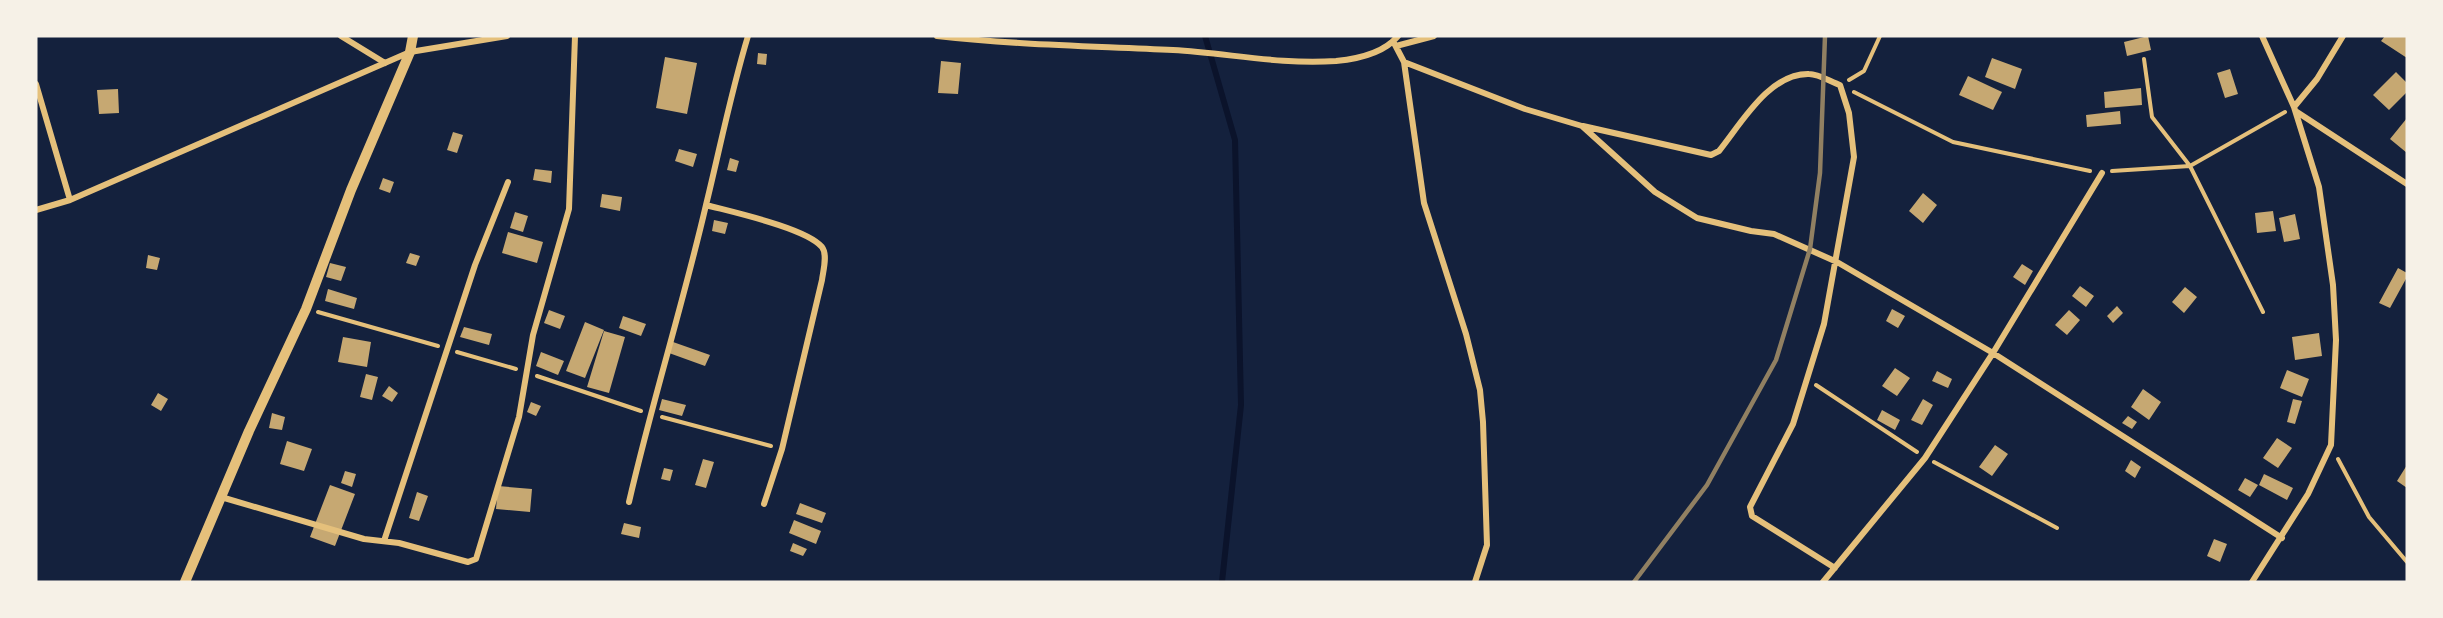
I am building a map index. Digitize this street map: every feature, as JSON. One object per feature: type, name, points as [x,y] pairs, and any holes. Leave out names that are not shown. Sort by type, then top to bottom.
[{"type":"street","points":[[341,36],[385,63]]},
{"type":"street","points":[[185,582],[306,309],[351,190],[410,52],[413,36]]},
{"type":"street","points":[[36,210],[70,200],[410,52],[507,36]]},
{"type":"street","points":[[221,497],[364,539],[468,562],[476,559],[516,428],[525,371],[569,209],[575,36]]},
{"type":"street","points":[[629,502],[649,414],[706,205],[723,123],[748,36]]},
{"type":"street","points":[[937,36],[1016,44],[1176,50],[1293,62],[1347,59],[1372,53],[1396,41],[1434,36]]},
{"type":"street","points":[[2252,582],[2308,494],[2331,445],[2336,340],[2333,285],[2319,187],[2295,109],[2262,36]]},
{"type":"street","points":[[2295,109],[2317,79],[2343,36]]},
{"type":"street","points":[[1396,41],[1404,62],[1424,202],[1466,334],[1480,390],[1484,422],[1487,545],[1475,582]]},
{"type":"street","points":[[1404,62],[1525,109],[1582,126],[1711,155],[1719,151],[1754,107],[1774,87],[1783,82],[1811,74],[1840,85],[1849,113],[1854,157],[1837,262],[1824,324],[1793,424],[1750,507],[1752,516],[1835,568]]},
{"type":"street","points":[[36,84],[70,200]]},
{"type":"street","points":[[2295,109],[2407,184]]},
{"type":"street","points":[[1582,126],[1655,192],[1697,219],[1774,234],[1837,262],[1993,353],[2282,538]]},
{"type":"street","points":[[1823,582],[1925,458],[1993,353],[2102,173]]},
{"type":"street","points":[[384,542],[475,265],[508,182]]},
{"type":"street","points":[[706,205],[797,233],[822,247],[825,254],[822,280],[782,449],[764,504]]},
{"type":"path","points":[[1840,85],[1864,71],[1880,36]]},
{"type":"path","points":[[2144,59],[2152,117],[2190,166],[2263,312]]},
{"type":"path","points":[[1840,85],[1953,142],[2071,169],[2102,173],[2190,166],[2295,109]]},
{"type":"path","points":[[306,309],[525,371],[649,414],[782,449]]},
{"type":"path","points":[[2331,445],[2369,518],[2407,561]]},
{"type":"building","points":[[2148,36],[2151,50],[2127,56],[2124,42]]},
{"type":"building","points":[[2385,36],[2407,36],[2407,58],[2381,41]]},
{"type":"building","points":[[758,53],[767,54],[766,65],[757,64]]},
{"type":"building","points":[[665,57],[697,63],[687,114],[656,108]]},
{"type":"building","points":[[1992,58],[2022,69],[2015,89],[1985,77]]},
{"type":"building","points":[[941,61],[961,63],[958,94],[938,93]]},
{"type":"building","points":[[2230,69],[2238,94],[2225,98],[2217,73]]},
{"type":"building","points":[[2396,72],[2407,83],[2407,92],[2389,110],[2373,95]]},
{"type":"building","points":[[1968,76],[2002,92],[1993,110],[1959,95]]},
{"type":"building","points":[[2141,88],[2142,105],[2105,108],[2104,92]]},
{"type":"building","points":[[118,89],[119,113],[99,114],[97,90]]},
{"type":"building","points":[[2120,111],[2121,124],[2087,127],[2086,115]]},
{"type":"building","points":[[2407,118],[2407,153],[2390,139]]},
{"type":"building","points":[[453,132],[463,135],[457,153],[447,150]]},
{"type":"building","points":[[679,149],[697,154],[693,167],[675,161]]},
{"type":"building","points":[[730,158],[739,161],[736,172],[727,170]]},
{"type":"building","points":[[535,169],[552,171],[551,183],[533,180]]},
{"type":"building","points":[[383,178],[394,182],[390,193],[379,189]]},
{"type":"building","points":[[1923,193],[1937,205],[1923,223],[1909,211]]},
{"type":"building","points":[[602,194],[622,197],[620,211],[600,207]]},
{"type":"building","points":[[2273,211],[2276,231],[2257,233],[2255,213]]},
{"type":"building","points":[[515,212],[528,216],[523,232],[510,228]]},
{"type":"building","points":[[2295,214],[2300,239],[2284,242],[2279,218]]},
{"type":"building","points":[[714,220],[728,223],[725,234],[712,231]]},
{"type":"building","points":[[508,232],[543,242],[537,263],[502,253]]},
{"type":"building","points":[[410,253],[420,256],[416,266],[406,263]]},
{"type":"building","points":[[148,255],[160,258],[157,270],[146,268]]},
{"type":"building","points":[[330,263],[346,267],[341,281],[326,277]]},
{"type":"building","points":[[2022,264],[2033,271],[2025,285],[2013,277]]},
{"type":"building","points":[[2398,268],[2407,273],[2407,277],[2390,308],[2379,303]]},
{"type":"building","points":[[2080,286],[2094,296],[2086,307],[2072,296]]},
{"type":"building","points":[[2185,287],[2197,297],[2184,313],[2172,302]]},
{"type":"building","points":[[328,289],[357,298],[354,309],[325,301]]},
{"type":"building","points":[[2117,306],[2123,313],[2113,323],[2107,316]]},
{"type":"building","points":[[1892,309],[1905,316],[1898,328],[1886,321]]},
{"type":"building","points":[[549,310],[565,316],[560,329],[544,323]]},
{"type":"building","points":[[2069,310],[2080,320],[2067,335],[2055,325]]},
{"type":"building","points":[[623,316],[646,324],[641,336],[619,328]]},
{"type":"building","points":[[585,322],[604,330],[585,378],[566,371]]},
{"type":"building","points":[[464,327],[492,334],[489,345],[460,337]]},
{"type":"building","points":[[604,331],[625,337],[609,393],[587,387]]},
{"type":"building","points":[[2319,333],[2322,356],[2295,360],[2292,337]]},
{"type":"building","points":[[343,337],[371,342],[367,367],[338,362]]},
{"type":"building","points":[[673,342],[710,355],[705,366],[669,353]]},
{"type":"building","points":[[541,352],[564,361],[558,375],[536,366]]},
{"type":"building","points":[[1895,368],[1910,378],[1897,396],[1882,386]]},
{"type":"building","points":[[2287,370],[2309,379],[2302,397],[2280,388]]},
{"type":"building","points":[[1937,371],[1952,379],[1948,388],[1932,381]]},
{"type":"building","points":[[366,374],[378,377],[372,400],[360,397]]},
{"type":"building","points":[[389,386],[398,393],[392,402],[382,396]]},
{"type":"building","points":[[2143,389],[2161,402],[2149,420],[2131,407]]},
{"type":"building","points":[[158,393],[168,399],[161,411],[151,405]]},
{"type":"building","points":[[662,399],[686,405],[682,416],[659,410]]},
{"type":"building","points":[[1923,399],[1933,405],[1922,425],[1911,420]]},
{"type":"building","points":[[2293,399],[2302,401],[2295,424],[2287,422]]},
{"type":"building","points":[[531,402],[541,406],[536,416],[527,412]]},
{"type":"building","points":[[1882,410],[1900,420],[1895,430],[1877,420]]},
{"type":"building","points":[[272,413],[285,417],[282,430],[269,428]]},
{"type":"building","points":[[2128,416],[2137,422],[2132,429],[2122,423]]},
{"type":"building","points":[[2277,438],[2292,448],[2278,468],[2263,458]]},
{"type":"building","points":[[287,441],[312,449],[304,471],[280,464]]},
{"type":"building","points":[[1995,445],[2008,454],[1992,476],[1979,467]]},
{"type":"building","points":[[703,459],[714,462],[706,488],[695,485]]},
{"type":"building","points":[[2131,460],[2141,467],[2135,478],[2125,471]]},
{"type":"building","points":[[2407,465],[2407,488],[2397,481]]},
{"type":"building","points":[[664,468],[673,470],[670,481],[661,479]]},
{"type":"building","points":[[345,471],[356,474],[352,487],[341,483]]},
{"type":"building","points":[[2264,474],[2293,488],[2287,500],[2259,485]]},
{"type":"building","points":[[2245,478],[2258,485],[2250,497],[2238,490]]},
{"type":"building","points":[[330,485],[355,494],[335,546],[310,537]]},
{"type":"building","points":[[498,486],[532,489],[530,512],[496,509]]},
{"type":"building","points":[[417,492],[428,496],[419,521],[409,518]]},
{"type":"building","points":[[800,503],[826,513],[822,523],[796,514]]},
{"type":"building","points":[[794,520],[821,531],[816,544],[789,533]]},
{"type":"building","points":[[624,523],[641,527],[639,538],[621,534]]},
{"type":"building","points":[[2214,539],[2227,544],[2220,562],[2207,556]]},
{"type":"building","points":[[793,543],[807,549],[803,556],[790,551]]},
{"type":"waterway","points":[[1205,36],[1235,140],[1241,405],[1222,582]]},
{"type":"railway","points":[[1634,582],[1707,485],[1776,360],[1810,249],[1820,173],[1825,36]]}]
